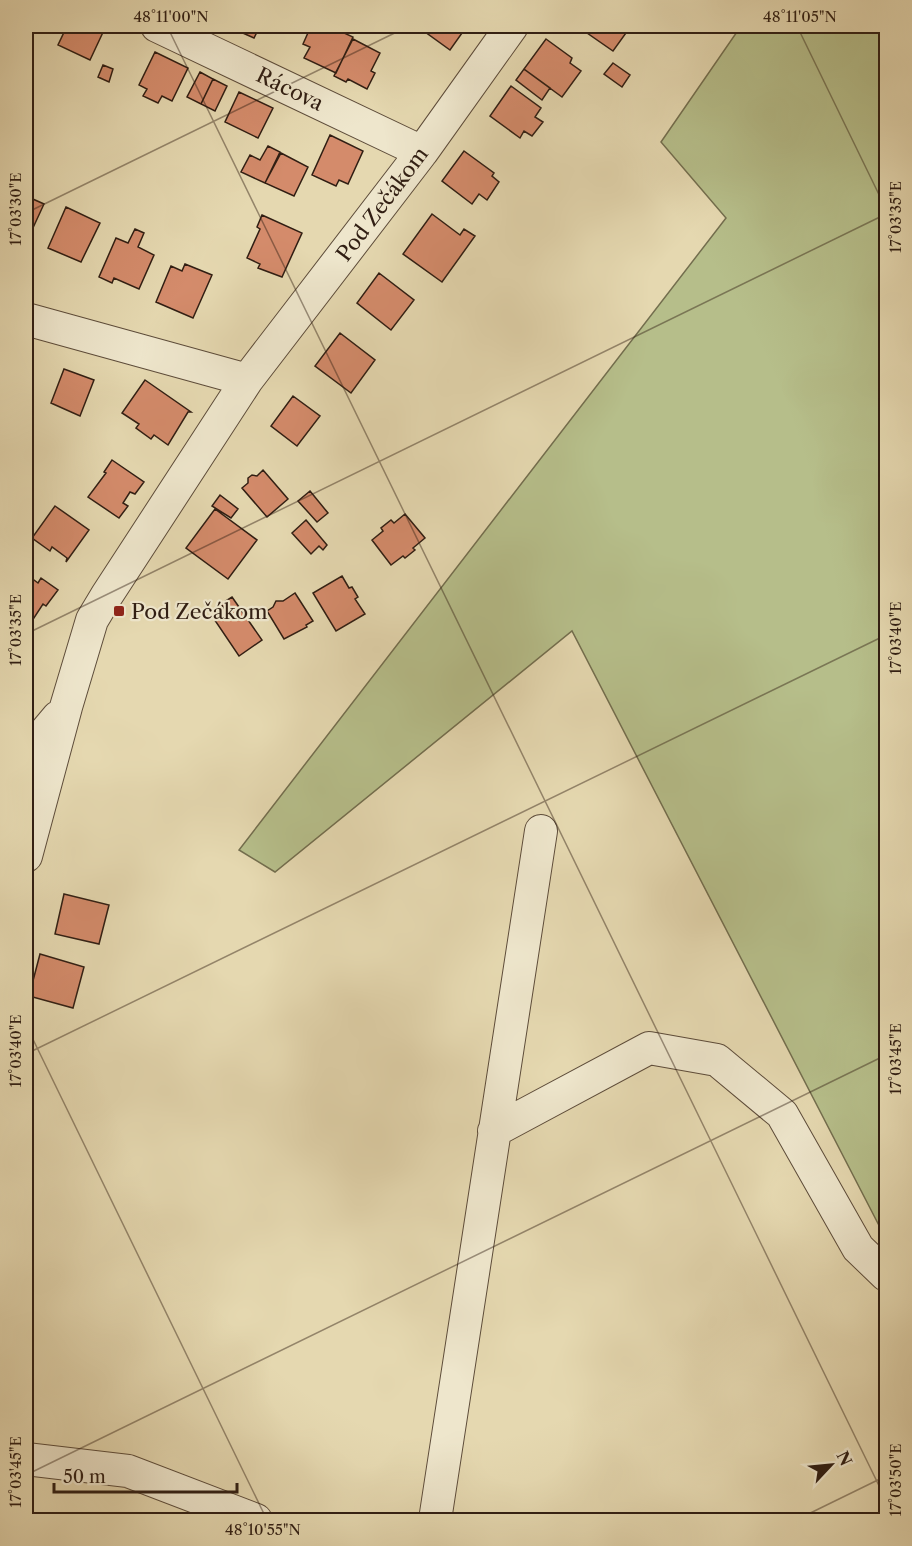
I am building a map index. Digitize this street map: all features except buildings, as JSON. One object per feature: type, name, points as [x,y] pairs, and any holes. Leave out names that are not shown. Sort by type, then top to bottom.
[{"type":"street","name":"Rácova","points":[[157,26],[422,152]]},
{"type":"street","name":"Pod Zečákom","points":[[26,856],[32,802],[66,707],[92,620],[247,380],[422,152],[512,26]]},
{"type":"street","points":[[26,319],[247,380]]},
{"type":"street","points":[[26,755],[66,707]]},
{"type":"street","points":[[435,1521],[541,831]]},
{"type":"street","points":[[494,1131],[649,1048],[717,1060],[782,1114],[858,1248],[886,1275]]},
{"type":"street","points":[[26,1459],[128,1471],[256,1521]]},
{"type":"green space","points":[[741,26],[886,26],[886,1239],[572,631],[275,872],[239,850],[726,218],[661,142]]},
{"type":"place","name":"Pod Zečákom","points":[[119,611]]}]
